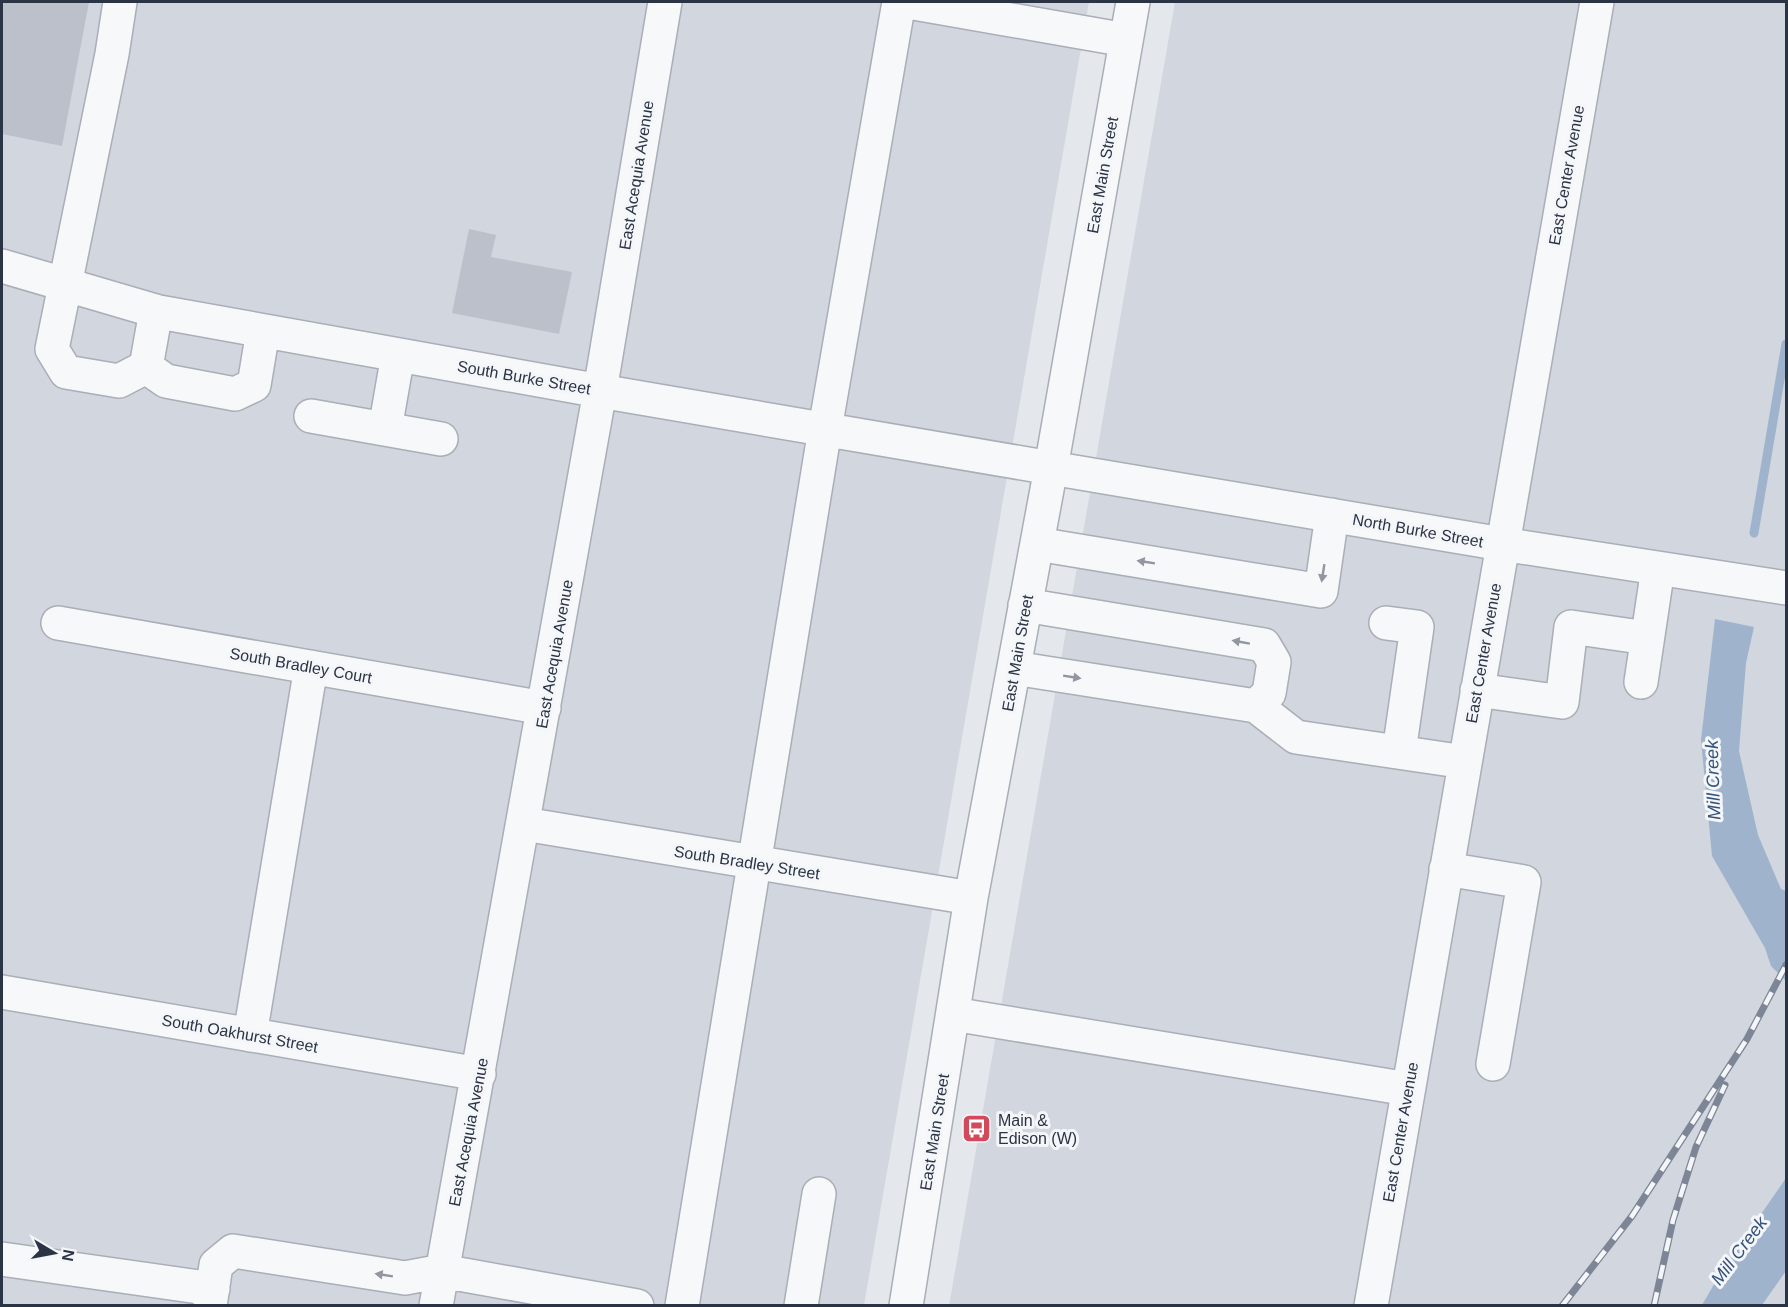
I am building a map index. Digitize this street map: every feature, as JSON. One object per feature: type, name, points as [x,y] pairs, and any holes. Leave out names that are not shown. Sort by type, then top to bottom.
[{"type":"street","points":[[120,2],[52,349],[66,372],[119,381],[146,367]]},
{"type":"street","name":"East Acequia Avenue","points":[[436,1305],[524,824],[665,2]]},
{"type":"street","points":[[682,1305],[825,429],[899,2]]},
{"type":"street","points":[[908,2],[1126,40]]},
{"type":"street","name":"East Main Street","points":[[906,1305],[971,898],[1051,468],[1133,2]]},
{"type":"street","name":"East Center Avenue","points":[[1371,1305],[1597,2]]},
{"type":"street","name":"South Burke Street","points":[[2,266],[156,311],[600,391],[1051,468]]},
{"type":"street","points":[[146,367],[156,311]]},
{"type":"street","points":[[146,367],[166,381],[235,394],[254,386],[264,331]]},
{"type":"street","points":[[385,429],[398,355]]},
{"type":"street","points":[[311,416],[441,439]]},
{"type":"street","name":"North Burke Street","points":[[1051,468],[1502,544],[1786,588]]},
{"type":"street","points":[[1037,544],[1321,591],[1332,515]]},
{"type":"street","points":[[1641,682],[1658,568]]},
{"type":"street","points":[[1025,605],[1264,645],[1274,662],[1269,693],[1256,706]]},
{"type":"street","points":[[1386,622],[1417,627],[1399,752]]},
{"type":"street","name":"South Bradley Court","points":[[58,623],[544,708]]},
{"type":"street","points":[[1477,690],[1562,702],[1571,627],[1647,638]]},
{"type":"street","points":[[250,1035],[311,667]]},
{"type":"street","points":[[1014,668],[1256,706],[1296,737],[1465,762]]},
{"type":"street","name":"South Bradley Street","points":[[524,824],[971,898]]},
{"type":"street","points":[[1446,869],[1524,882],[1493,1064]]},
{"type":"street","name":"South Oakhurst Street","points":[[2,992],[479,1074]]},
{"type":"street","points":[[953,1014],[1408,1089]]},
{"type":"street","points":[[801,1305],[819,1194]]},
{"type":"street","points":[[2,1259],[202,1297],[216,1265],[233,1251],[405,1278],[442,1271],[637,1305]]},
{"type":"shaded area","points":[[2,2],[1089,2],[864,1305],[2,1306]]},
{"type":"shaded area","points":[[1175,2],[1786,2],[1786,1305],[949,1306]]},
{"type":"water","points":[[1715,619],[1754,627],[1746,663],[1739,751],[1758,835],[1781,889],[1786,891],[1786,981],[1771,966],[1765,948],[1712,856],[1701,740]]},
{"type":"water","points":[[1786,1178],[1786,1271],[1762,1305],[1702,1305],[1723,1269]]},
{"type":"building","points":[[2,2],[89,2],[62,146],[2,134]]},
{"type":"building","points":[[469,229],[496,235],[491,257],[572,272],[559,334],[452,313]]},
{"type":"waterway","name":"Mill Creek","points":[[1754,533],[1786,344]]},
{"type":"railway","points":[[1562,1306],[1632,1216],[1747,1039],[1786,965]]},
{"type":"railway","points":[[1654,1306],[1673,1220],[1696,1147],[1725,1085]]},
{"type":"place","name":"Main & Edison (W)","points":[[977,1129]]}]
